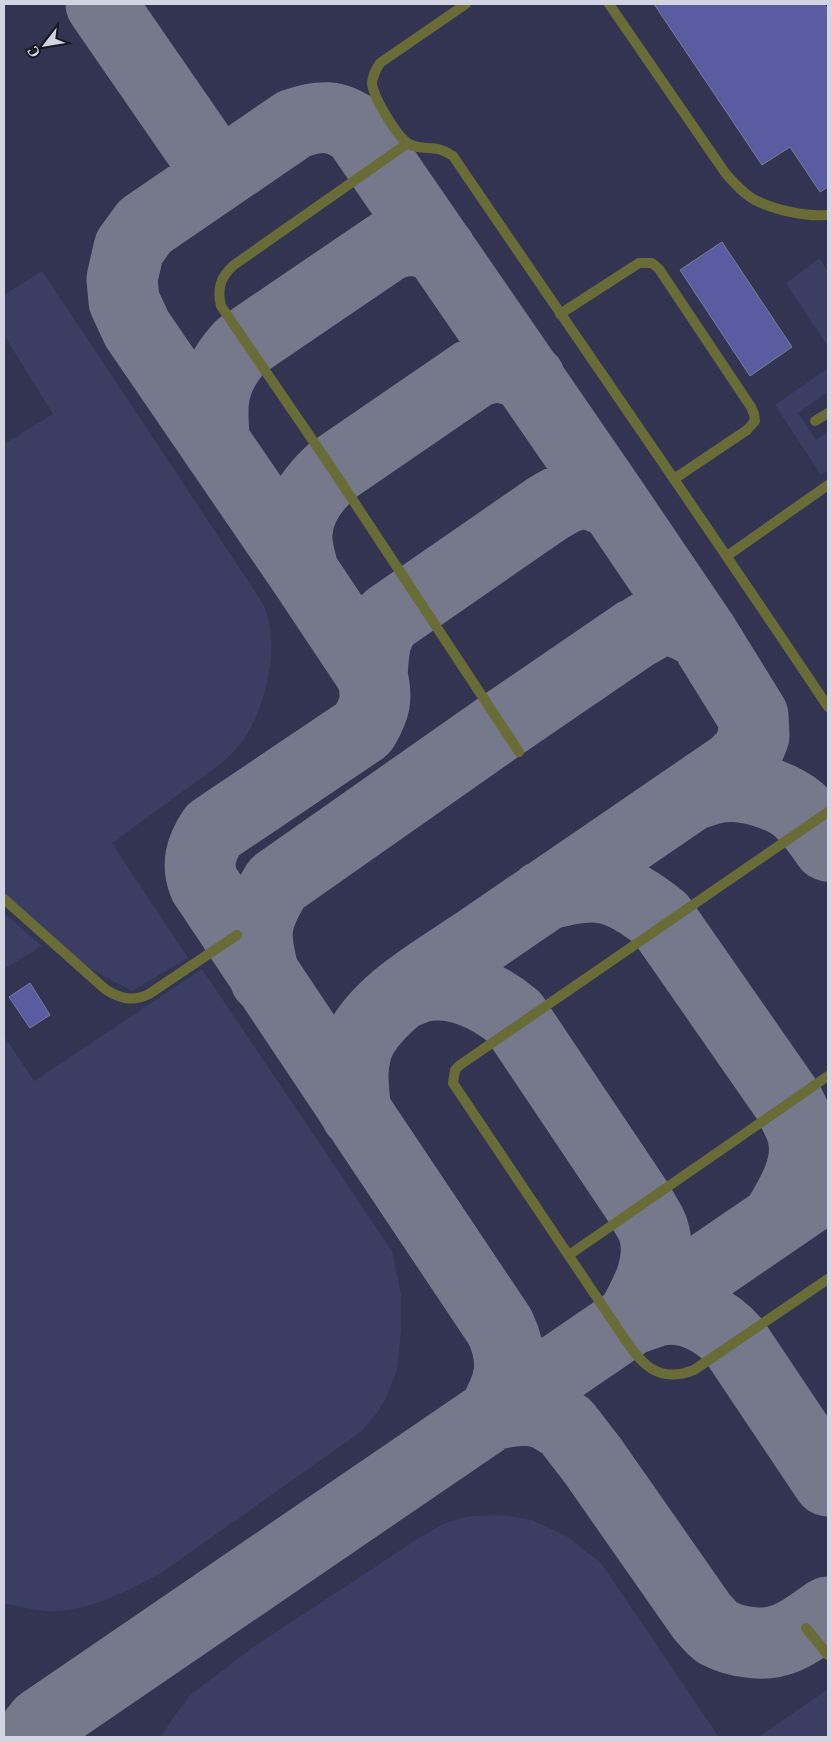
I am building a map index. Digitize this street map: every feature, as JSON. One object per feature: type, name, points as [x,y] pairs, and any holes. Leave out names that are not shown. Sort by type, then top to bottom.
[{"type":"lane","points":[[466,4],[380,63],[373,74],[372,84],[376,96],[399,135],[408,143],[416,146],[442,148],[453,156],[828,707]]},
{"type":"lane","points":[[609,4],[726,174],[741,190],[756,200],[772,206],[798,213],[818,216],[828,215]]},
{"type":"lane","points":[[408,143],[234,265],[220,281],[218,295],[220,306],[343,486],[520,752]]},
{"type":"lane","points":[[560,314],[639,263],[652,263],[660,269],[752,407],[755,422],[747,430],[674,479]]},
{"type":"lane","points":[[815,422],[828,413]]},
{"type":"lane","points":[[727,556],[828,486]]},
{"type":"lane","points":[[828,812],[474,1054],[456,1070],[453,1083],[638,1358],[647,1367],[657,1372],[681,1375],[694,1370],[828,1279]]},
{"type":"lane","points":[[4,899],[106,989],[128,1000],[139,999],[149,994],[237,935]]},
{"type":"lane","points":[[569,1255],[828,1076]]},
{"type":"lane","points":[[806,1628],[828,1655]]},
{"type":"shaded area","points":[[4,4],[828,4],[828,1737],[4,1737]]},
{"type":"shaded area","points":[[820,258],[828,272],[828,347],[786,283]]},
{"type":"shaded area","points":[[42,271],[256,593],[264,607],[270,624],[271,659],[268,678],[257,714],[250,730],[241,743],[230,756],[216,767],[112,843],[188,958],[132,991],[90,969],[4,896],[4,444],[53,414],[4,335],[4,295]]},
{"type":"shaded area","points":[[828,368],[828,392],[798,413],[816,440],[828,431],[828,470],[821,475],[775,405]]},
{"type":"shaded area","points":[[4,913],[42,946],[4,969]]},
{"type":"shaded area","points":[[202,969],[392,1251],[401,1294],[401,1331],[397,1370],[386,1398],[362,1431],[161,1573],[111,1598],[85,1607],[44,1611],[4,1603],[4,1036],[34,1081]]},
{"type":"shaded area","points":[[504,1515],[532,1520],[568,1537],[601,1563],[719,1737],[160,1737],[189,1696],[252,1648],[422,1536],[445,1523],[469,1516]]},
{"type":"shaded area","points":[[827,1690],[828,1737],[758,1737]]},
{"type":"building","points":[[654,4],[824,4],[828,10],[828,187],[820,192],[790,147],[762,165]]},
{"type":"building","points":[[722,242],[792,347],[750,376],[680,270]]},
{"type":"building","points":[[30,983],[50,1015],[30,1028],[9,997]]},
{"type":"taxiway","points":[[101,4],[219,175]]},
{"type":"taxiway","points":[[356,1113],[355,1103],[354,1094],[353,1073],[356,1053],[363,1035],[385,1008],[399,995],[431,972],[734,766],[747,753],[754,736],[753,716],[703,635],[358,131],[342,121],[320,118],[294,124],[145,226],[129,248],[122,279],[124,301],[137,329],[372,675],[375,691],[374,704],[363,729],[213,830],[205,843],[201,856],[200,870],[204,884],[500,1327],[505,1339],[510,1362],[504,1393],[492,1415]]},
{"type":"taxiway","points":[[215,443],[213,428],[215,391],[224,368],[241,346],[388,246],[395,243],[415,241],[428,244],[441,251]]},
{"type":"taxiway","points":[[304,573],[297,542],[299,518],[307,500],[333,470],[473,374],[488,368],[502,368],[509,369],[530,379]]},
{"type":"taxiway","points":[[372,675],[377,638],[389,618],[558,502],[574,495],[588,494],[615,505]]},
{"type":"taxiway","points":[[265,978],[258,950],[259,919],[277,883],[635,634],[657,622],[669,621],[687,626],[703,635]]},
{"type":"taxiway","points":[[692,795],[722,787],[742,787],[773,795],[799,810],[828,846]]},
{"type":"taxiway","points":[[543,896],[578,888],[606,888],[632,898],[661,919],[789,1103],[801,1128],[804,1144],[802,1166],[789,1199],[777,1219]]},
{"type":"taxiway","points":[[402,994],[420,987],[433,985],[458,987],[494,1002],[514,1017],[640,1205],[653,1229],[656,1241],[655,1265],[652,1277],[631,1320]]},
{"type":"taxiway","points":[[30,1737],[41,1723],[828,1185]]},
{"type":"taxiway","points":[[631,1320],[661,1310],[682,1310],[702,1317],[728,1334],[828,1481]]},
{"type":"taxiway","points":[[492,1415],[530,1410],[546,1414],[566,1426],[593,1461],[702,1617],[718,1633],[740,1641],[771,1642],[791,1636],[828,1612]]}]
